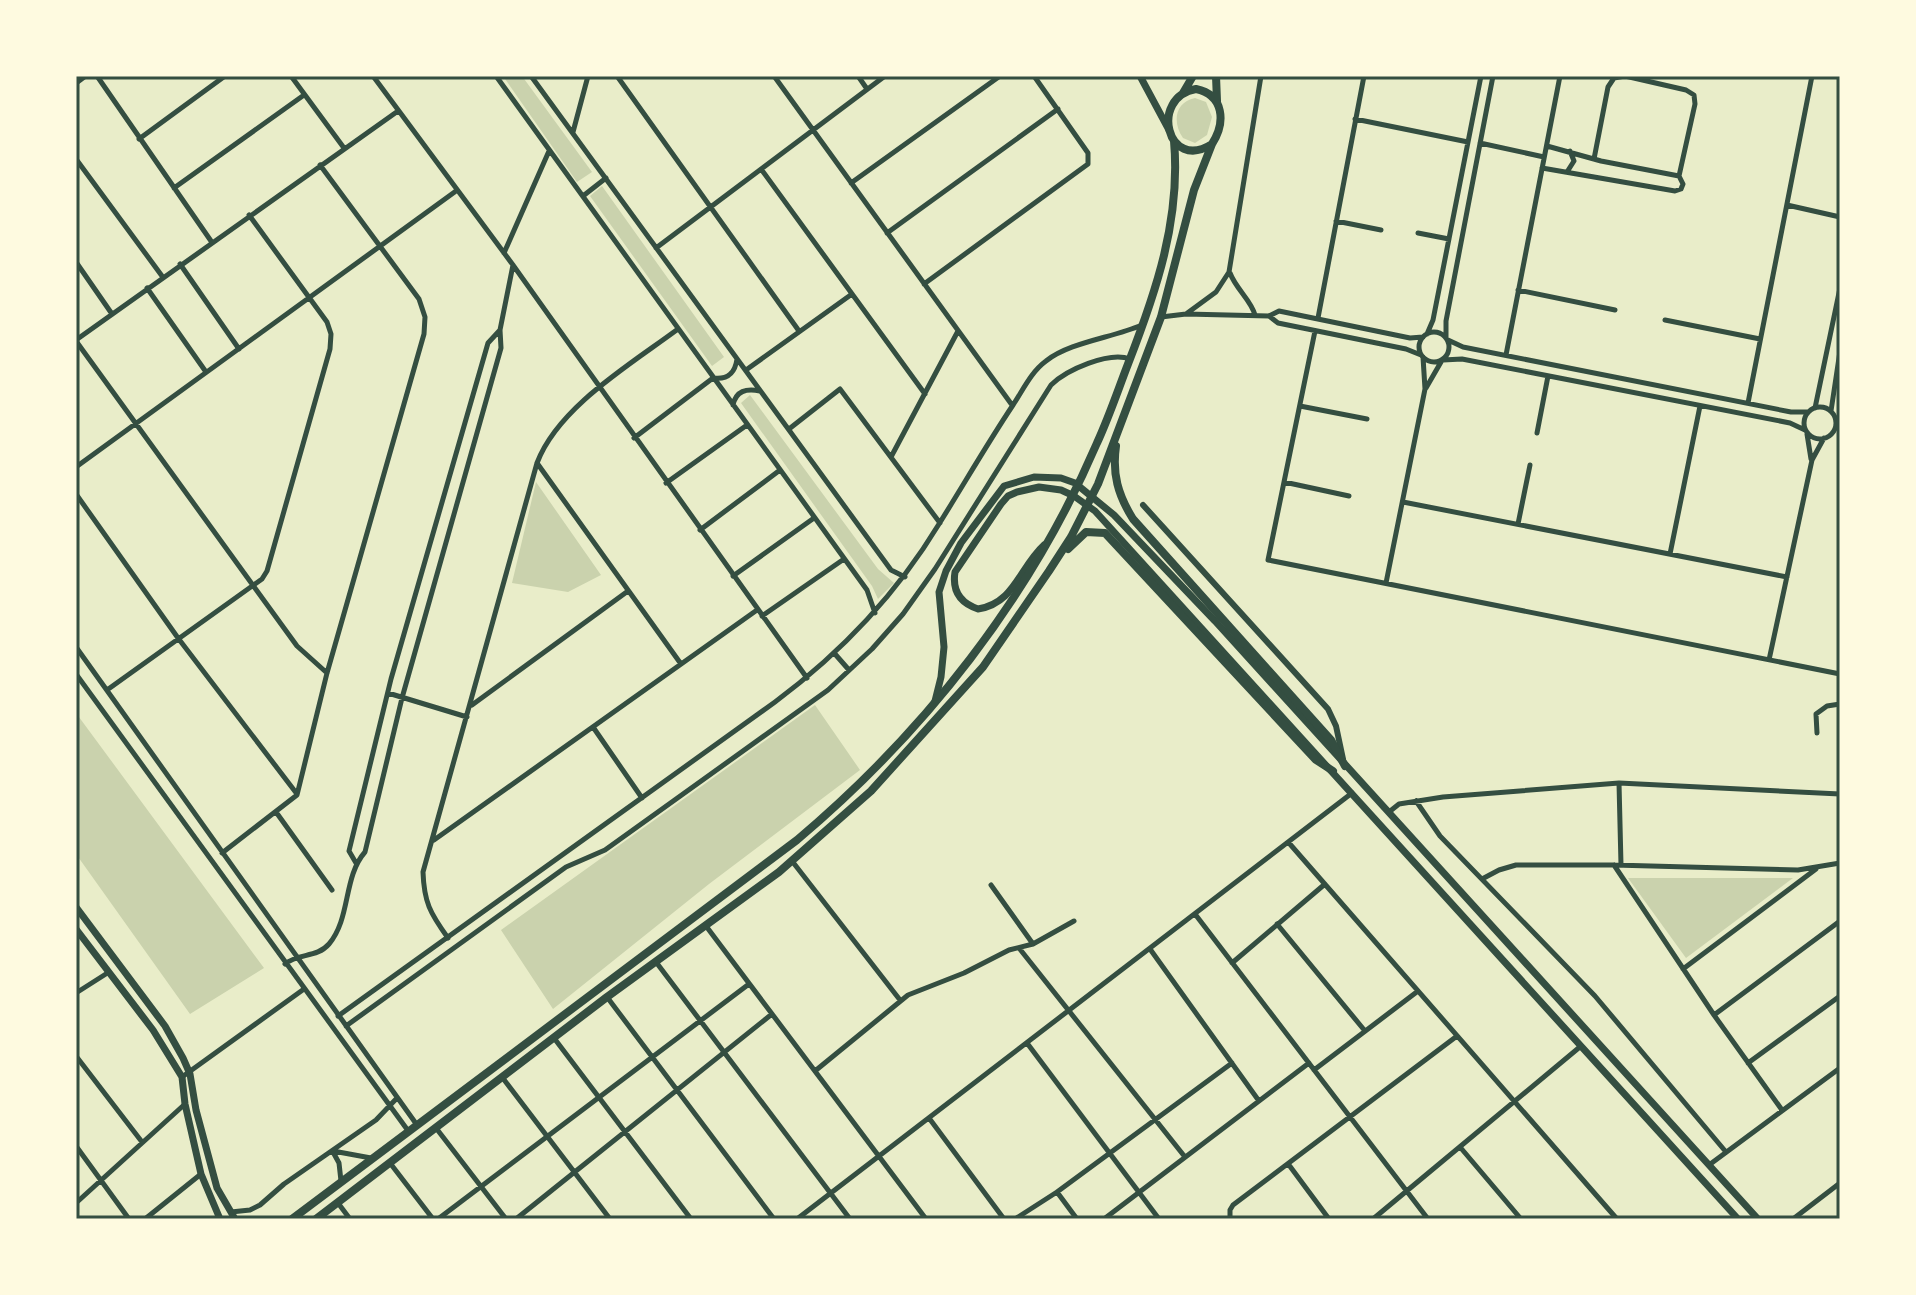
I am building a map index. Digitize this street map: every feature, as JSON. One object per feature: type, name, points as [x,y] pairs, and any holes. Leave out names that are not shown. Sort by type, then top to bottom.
[{"type":"highway","points":[[316,1219],[501,1076],[779,872],[845,817],[918,742],[983,667],[1049,571],[1093,495],[1161,317],[1194,190],[1221,121],[1215,98],[1216,76]]},
{"type":"highway","points":[[292,1219],[770,860],[832,810],[930,709],[998,623],[1046,543],[1098,442],[1143,325],[1173,215],[1176,186],[1174,141],[1170,132],[1171,109],[1191,77]]},
{"type":"highway","points":[[1183,93],[1196,89],[1215,98]]},
{"type":"highway","points":[[1174,141],[1183,148],[1194,150],[1212,144]]},
{"type":"highway","points":[[1121,422],[1115,453],[1115,476],[1121,499],[1133,519],[1331,740],[1345,766]]},
{"type":"highway","points":[[1049,571],[1086,532],[1105,533],[1316,760],[1333,771]]},
{"type":"highway","points":[[770,860],[772,868],[779,872]]},
{"type":"highway","points":[[744,878],[752,883],[754,892]]},
{"type":"main road","points":[[76,82],[84,76]]},
{"type":"main road","points":[[1140,76],[1170,132]]},
{"type":"main road","points":[[1191,77],[1215,98]]},
{"type":"main road","points":[[930,709],[937,695],[944,658],[939,604],[942,581],[961,543],[1004,486],[1034,477],[1061,478],[1075,483],[1114,515],[1215,621],[1758,1219]]},
{"type":"main road","points":[[1046,543],[1029,560],[1001,602],[978,609],[961,600],[953,581],[955,572],[1008,496],[1039,487],[1061,490],[1084,502],[1106,521],[1738,1219]]},
{"type":"main road","points":[[76,907],[165,1026],[193,1094],[217,1188],[233,1216]]},
{"type":"main road","points":[[1472,926],[1480,922],[1481,916]]},
{"type":"main road","points":[[76,929],[186,1076],[185,1104],[201,1174],[220,1219]]},
{"type":"main road","points":[[1486,942],[1490,935],[1497,933]]},
{"type":"street","points":[[97,76],[211,241]]},
{"type":"street","points":[[139,139],[225,76]]},
{"type":"street","points":[[291,76],[344,148]]},
{"type":"street","points":[[373,76],[513,265],[807,678]]},
{"type":"street","points":[[496,76],[871,597],[874,614]]},
{"type":"street","points":[[531,76],[891,570],[904,578],[908,574]]},
{"type":"street","points":[[572,133],[588,76]]},
{"type":"street","points":[[617,76],[799,331]]},
{"type":"street","points":[[774,76],[1012,405]]},
{"type":"street","points":[[858,76],[867,89]]},
{"type":"street","points":[[656,248],[885,76]]},
{"type":"street","points":[[851,183],[1000,76]]},
{"type":"street","points":[[924,284],[1088,164],[1088,153],[1034,76]]},
{"type":"street","points":[[1186,314],[1216,292],[1229,272],[1261,76]]},
{"type":"street","points":[[1318,318],[1364,76]]},
{"type":"street","points":[[1386,583],[1425,389],[1419,343],[1433,320],[1481,76]]},
{"type":"street","points":[[1425,389],[1449,351],[1446,321],[1493,76]]},
{"type":"street","points":[[1506,355],[1560,76]]},
{"type":"street","points":[[1594,159],[1608,87],[1614,78],[1625,76],[1689,91],[1694,95],[1695,104],[1679,176]]},
{"type":"street","points":[[1748,403],[1812,76]]},
{"type":"street","points":[[174,188],[304,95]]},
{"type":"street","points":[[887,233],[1058,109]]},
{"type":"street","points":[[327,673],[297,646],[76,340],[398,110]]},
{"type":"street","points":[[1355,119],[1468,142]]},
{"type":"street","points":[[1480,143],[1544,157]]},
{"type":"street","points":[[1542,168],[1675,191],[1683,187],[1679,176],[1547,146]]},
{"type":"street","points":[[504,253],[549,150]]},
{"type":"street","points":[[1566,173],[1573,164],[1570,151]]},
{"type":"street","points":[[76,159],[162,276]]},
{"type":"street","points":[[222,853],[297,795],[327,673],[424,334],[425,317],[419,299],[320,165]]},
{"type":"street","points":[[761,169],[925,394]]},
{"type":"street","points":[[583,196],[606,178]]},
{"type":"street","points":[[76,467],[456,191]]},
{"type":"street","points":[[1787,205],[1840,217]]},
{"type":"street","points":[[107,690],[262,579],[267,571],[330,349],[331,334],[327,322],[310,297],[249,215]]},
{"type":"street","points":[[1336,221],[1381,230]]},
{"type":"street","points":[[1418,233],[1449,239]]},
{"type":"street","points":[[76,262],[112,314]]},
{"type":"street","points":[[180,264],[239,349]]},
{"type":"street","points":[[285,964],[316,953],[329,944],[343,913],[356,863],[365,852],[402,698],[501,348],[500,330],[513,265]]},
{"type":"street","points":[[1229,272],[1255,315]]},
{"type":"street","points":[[147,287],[206,372]]},
{"type":"street","points":[[1815,408],[1840,288]]},
{"type":"street","points":[[1518,290],[1615,310]]},
{"type":"street","points":[[746,370],[852,293]]},
{"type":"street","points":[[1161,317],[1186,314],[1269,316],[1279,311],[1410,338],[1435,332],[1459,346],[1791,412],[1808,412],[1822,407],[1838,421],[1831,434],[1817,439],[1790,423],[1457,358],[1429,362],[1406,349],[1278,323],[1269,316]]},
{"type":"street","points":[[1665,320],[1760,339]]},
{"type":"street","points":[[338,1016],[807,678],[835,654],[908,574],[980,454],[1035,371],[1058,353],[1118,336],[1143,325]]},
{"type":"street","points":[[448,938],[433,917],[424,896],[423,872],[537,463],[556,427],[599,389],[678,329]]},
{"type":"street","points":[[356,863],[349,851],[388,693],[488,343],[500,330]]},
{"type":"street","points":[[891,457],[958,331]]},
{"type":"street","points":[[1315,331],[1268,560],[1840,674]]},
{"type":"street","points":[[1831,412],[1840,351]]},
{"type":"street","points":[[346,1026],[566,867],[605,850],[828,690],[888,632],[920,592],[1051,385],[1063,374],[1078,368],[1117,356],[1130,359]]},
{"type":"street","points":[[634,438],[713,378],[731,375],[737,358]]},
{"type":"street","points":[[1537,433],[1548,376]]},
{"type":"street","points":[[789,429],[840,389],[940,523]]},
{"type":"street","points":[[733,405],[742,391],[761,391]]},
{"type":"street","points":[[1300,406],[1367,419]]},
{"type":"street","points":[[1670,554],[1700,406]]},
{"type":"street","points":[[1808,412],[1804,420],[1812,460]]},
{"type":"street","points":[[666,483],[747,425]]},
{"type":"street","points":[[1831,434],[1840,435]]},
{"type":"street","points":[[1769,660],[1812,460],[1824,438]]},
{"type":"street","points":[[537,463],[681,664]]},
{"type":"street","points":[[1518,524],[1530,465]]},
{"type":"street","points":[[700,530],[780,470]]},
{"type":"street","points":[[1284,482],[1349,496]]},
{"type":"street","points":[[76,494],[178,638],[297,795]]},
{"type":"street","points":[[1403,502],[1787,577]]},
{"type":"street","points":[[1143,505],[1328,709],[1336,726],[1345,766]]},
{"type":"street","points":[[733,576],[814,518]]},
{"type":"street","points":[[435,521],[450,526]]},
{"type":"street","points":[[762,616],[844,559]]},
{"type":"street","points":[[471,706],[629,591]]},
{"type":"street","points":[[433,841],[757,610]]},
{"type":"street","points":[[76,647],[417,1126]]},
{"type":"street","points":[[835,654],[849,670]]},
{"type":"street","points":[[76,674],[409,1132]]},
{"type":"street","points":[[388,693],[467,717]]},
{"type":"street","points":[[1817,733],[1816,714],[1827,706],[1840,704]]},
{"type":"street","points":[[593,727],[642,798]]},
{"type":"street","points":[[1388,812],[1399,804],[1478,793],[1619,783],[1840,794]]},
{"type":"street","points":[[1619,783],[1618,865],[1683,969],[1782,1110]]},
{"type":"street","points":[[797,1219],[1352,793]]},
{"type":"street","points":[[1416,801],[1440,836],[1602,1004],[1726,1152]]},
{"type":"street","points":[[276,812],[332,890]]},
{"type":"street","points":[[1289,843],[1617,1219]]},
{"type":"street","points":[[559,857],[566,867]]},
{"type":"street","points":[[792,861],[900,1000]]},
{"type":"street","points":[[1482,879],[1516,865],[1798,870],[1840,863]]},
{"type":"street","points":[[1683,969],[1801,883],[1818,867]]},
{"type":"street","points":[[1232,963],[1325,884]]},
{"type":"street","points":[[991,885],[1033,944]]},
{"type":"street","points":[[1195,914],[1428,1219]]},
{"type":"street","points":[[815,1071],[900,1000],[1004,952],[1033,944],[1074,921]]},
{"type":"street","points":[[1714,1015],[1840,921]]},
{"type":"street","points":[[1277,924],[1365,1031]]},
{"type":"street","points":[[706,926],[926,1219]]},
{"type":"street","points":[[1019,948],[1185,1157]]},
{"type":"street","points":[[1150,949],[1259,1101]]},
{"type":"street","points":[[656,961],[850,1219]]},
{"type":"street","points":[[76,993],[109,972]]},
{"type":"street","points":[[390,1163],[436,1219],[749,984]]},
{"type":"street","points":[[186,1076],[305,989]]},
{"type":"street","points":[[1314,1070],[1418,991]]},
{"type":"street","points":[[1748,1063],[1840,996]]},
{"type":"street","points":[[607,997],[774,1219]]},
{"type":"street","points":[[516,1219],[772,1014]]},
{"type":"street","points":[[1230,1219],[1233,1205],[1457,1036]]},
{"type":"street","points":[[554,1038],[691,1219]]},
{"type":"street","points":[[1027,1043],[1159,1219]]},
{"type":"street","points":[[1373,1219],[1581,1046]]},
{"type":"street","points":[[76,1056],[142,1142]]},
{"type":"street","points":[[1015,1219],[1057,1192],[1232,1063]]},
{"type":"street","points":[[1104,1219],[1309,1063]]},
{"type":"street","points":[[1709,1165],[1840,1068]]},
{"type":"street","points":[[501,1076],[610,1219]]},
{"type":"street","points":[[233,1216],[260,1205],[284,1184],[376,1120],[397,1098]]},
{"type":"street","points":[[76,1203],[185,1104]]},
{"type":"street","points":[[929,1118],[1004,1219]]},
{"type":"street","points":[[435,1127],[506,1219]]},
{"type":"street","points":[[76,1146],[129,1219]]},
{"type":"street","points":[[1460,1147],[1521,1219]]},
{"type":"street","points":[[332,1151],[374,1158]]},
{"type":"street","points":[[332,1151],[339,1163],[341,1183]]},
{"type":"street","points":[[1289,1165],[1329,1219]]},
{"type":"street","points":[[145,1219],[201,1174]]},
{"type":"street","points":[[1793,1219],[1840,1183]]},
{"type":"street","points":[[1057,1192],[1077,1219]]},
{"type":"street","points":[[338,1203],[350,1219]]},
{"type":"street","points":[[1602,1219],[1610,1212]]},
{"type":"green space","points":[[503,76],[522,76],[592,172],[577,182]]},
{"type":"green space","points":[[1195,98],[1206,102],[1212,117],[1207,135],[1195,143],[1183,138],[1177,126],[1177,114],[1183,104]]},
{"type":"green space","points":[[602,186],[724,357],[712,366],[590,196]]},
{"type":"green space","points":[[750,395],[878,569],[894,583],[878,599],[872,586],[741,403]]},
{"type":"green space","points":[[536,482],[601,575],[568,592],[512,583]]},
{"type":"green space","points":[[815,705],[860,770],[709,884],[553,1009],[501,930]]},
{"type":"green space","points":[[76,713],[264,968],[190,1014],[76,854]]},
{"type":"green space","points":[[1628,878],[1793,878],[1686,958]]}]
